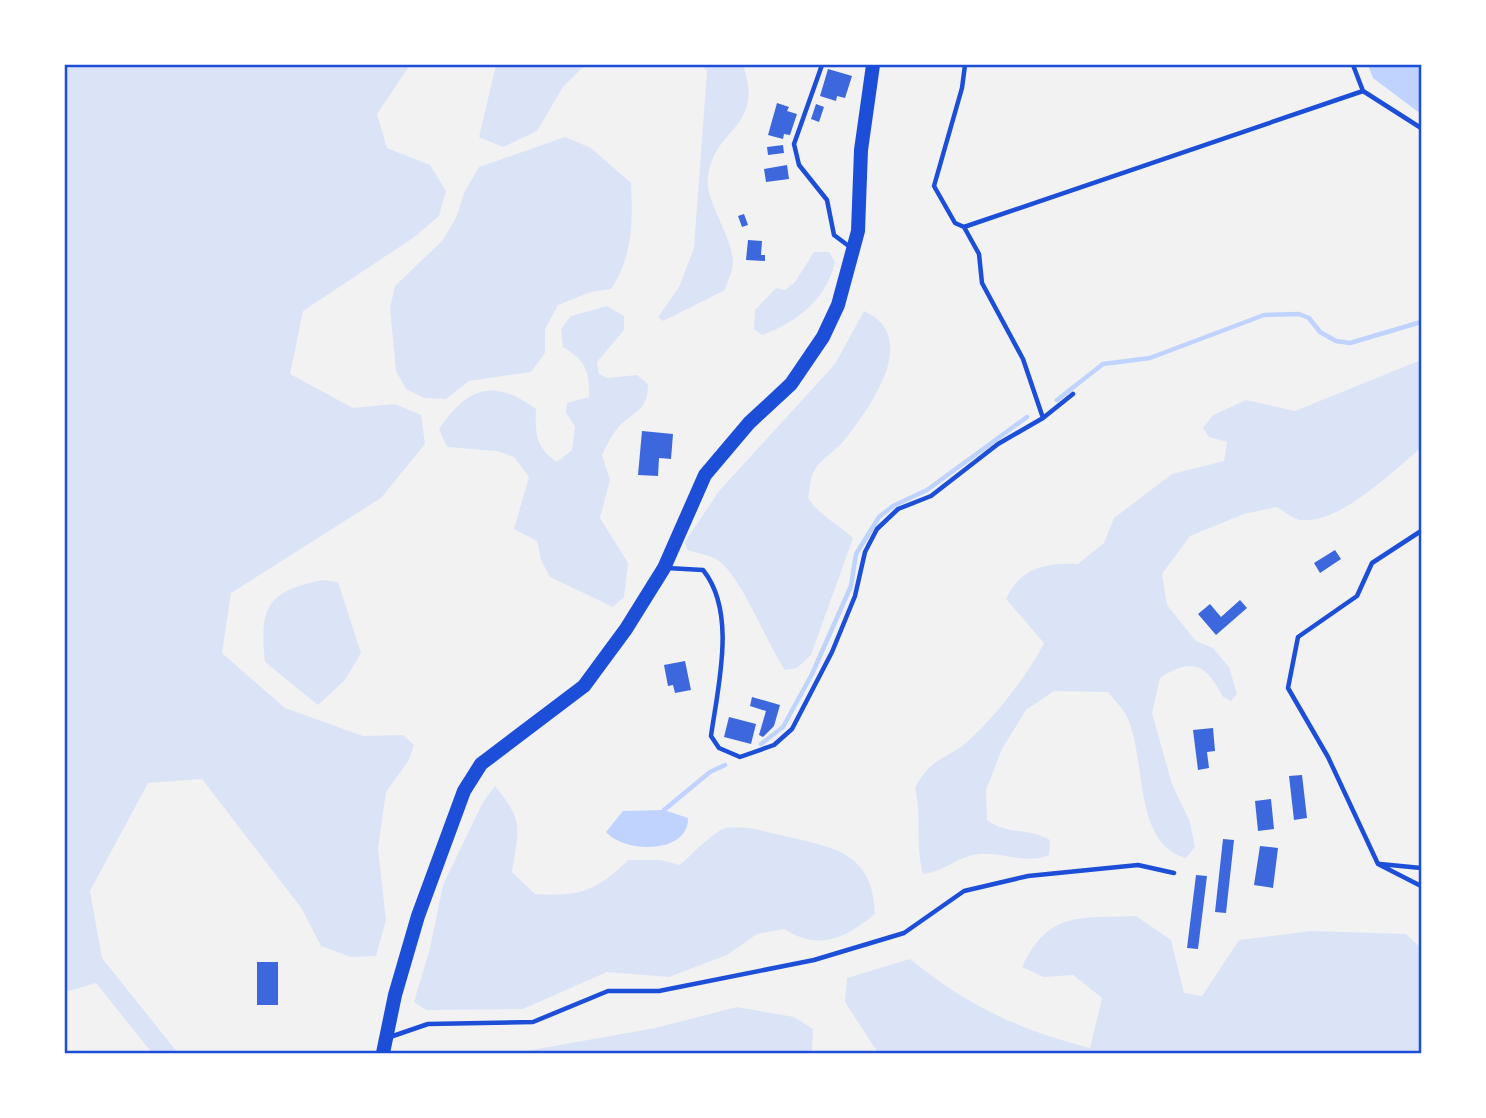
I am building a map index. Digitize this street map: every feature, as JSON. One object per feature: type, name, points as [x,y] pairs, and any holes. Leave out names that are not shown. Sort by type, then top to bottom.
[{"type":"main road","points":[[383,1053],[418,916],[464,791],[481,764],[584,686],[626,629],[664,568],[705,475],[749,423],[791,384],[823,337],[838,305],[858,231],[862,139],[873,65]]},
{"type":"lane","points":[[822,65],[794,144],[799,165],[827,200],[834,235],[854,250]]},
{"type":"lane","points":[[965,65],[962,88],[934,186],[979,254],[982,283],[1023,359],[1043,418]]},
{"type":"lane","points":[[1353,65],[1363,90],[1421,128]]},
{"type":"lane","points":[[964,228],[1363,90]]},
{"type":"lane","points":[[664,568],[703,570],[713,583],[721,636],[711,736],[719,748],[730,754],[740,757],[756,753],[774,744],[792,729],[832,652],[855,596],[865,552],[877,529],[898,509],[931,496],[998,444],[1043,418],[1073,394]]},
{"type":"lane","points":[[1421,531],[1372,563],[1357,596],[1298,637],[1288,688],[1328,757],[1378,864],[1421,886]]},
{"type":"lane","points":[[386,1038],[428,1024],[533,1022],[608,991],[659,991],[814,960],[904,933],[964,891],[1028,876],[1138,864],[1174,873]]},
{"type":"lane","points":[[1378,864],[1421,868]]},
{"type":"shaded area","points":[[65,65],[410,65],[377,114],[387,148],[430,165],[446,191],[439,216],[413,238],[303,311],[290,374],[353,408],[395,404],[421,415],[425,444],[381,498],[231,593],[222,653],[285,708],[363,736],[403,735],[414,745],[409,760],[386,792],[378,848],[386,920],[376,956],[351,957],[321,946],[302,909],[202,779],[148,783],[90,891],[102,958],[178,1053],[152,1053],[96,983],[65,992]]},
{"type":"shaded area","points":[[496,65],[585,65],[563,87],[537,131],[503,147],[479,137]]},
{"type":"shaded area","points":[[702,65],[743,65],[748,86],[748,102],[743,115],[712,160],[708,176],[710,197],[729,243],[733,264],[725,290],[663,321],[658,317],[679,287],[694,248],[707,71]]},
{"type":"shaded area","points":[[565,137],[591,148],[631,183],[632,211],[628,251],[611,289],[591,292],[558,305],[545,329],[545,353],[531,372],[469,381],[446,399],[424,398],[406,389],[396,371],[390,308],[395,286],[442,241],[456,218],[464,193],[479,167]]},
{"type":"shaded area","points":[[814,252],[829,252],[835,262],[825,287],[798,316],[762,335],[754,329],[755,310],[776,288],[785,290],[795,282]]},
{"type":"shaded area","points":[[607,306],[624,316],[624,330],[597,362],[599,374],[607,378],[637,375],[648,384],[642,406],[617,429],[602,455],[610,480],[600,518],[628,563],[624,597],[613,607],[550,577],[541,560],[537,541],[514,529],[529,477],[514,457],[497,451],[447,447],[439,429],[460,404],[471,396],[494,391],[507,393],[536,409],[538,439],[545,451],[557,462],[572,450],[575,426],[566,413],[567,403],[589,397],[585,367],[563,347],[561,329],[571,316]]},
{"type":"shaded area","points":[[864,311],[881,323],[889,338],[890,356],[885,375],[852,430],[816,467],[808,498],[853,538],[811,655],[797,668],[785,670],[728,569],[716,559],[687,550],[685,542],[719,491],[835,364]]},
{"type":"shaded area","points":[[1421,360],[1421,448],[1381,482],[1348,505],[1315,519],[1300,520],[1276,507],[1244,514],[1190,536],[1162,574],[1167,605],[1196,641],[1213,648],[1229,667],[1237,694],[1231,701],[1223,697],[1210,677],[1197,667],[1181,667],[1160,678],[1152,713],[1172,784],[1190,822],[1195,847],[1186,858],[1169,850],[1157,836],[1149,818],[1133,734],[1121,707],[1108,692],[1054,691],[1026,710],[1002,749],[986,790],[987,820],[1003,828],[1050,840],[1049,855],[1030,859],[992,854],[973,855],[937,871],[923,874],[915,788],[927,770],[967,742],[988,721],[1010,696],[1044,643],[1006,599],[1019,580],[1045,566],[1078,564],[1104,543],[1114,518],[1172,474],[1224,461],[1227,442],[1209,437],[1203,428],[1213,415],[1246,400],[1295,411]]},
{"type":"shaded area","points":[[323,580],[338,582],[361,653],[345,680],[318,705],[265,662],[263,643],[266,615],[278,596],[304,584]]},
{"type":"shaded area","points":[[495,786],[511,808],[517,826],[512,872],[535,894],[564,894],[586,890],[607,879],[628,860],[660,860],[680,865],[721,830],[741,827],[820,845],[848,857],[859,866],[867,878],[873,894],[875,914],[842,936],[820,941],[797,936],[784,929],[757,934],[727,955],[669,977],[607,972],[523,1009],[426,1010],[414,1002],[430,948],[443,885],[482,804]]},
{"type":"shaded area","points":[[1136,916],[1171,940],[1184,993],[1202,996],[1239,940],[1311,931],[1406,934],[1421,948],[1421,1053],[878,1053],[845,1002],[847,978],[910,959],[952,990],[994,1014],[1039,1033],[1090,1048],[1102,998],[1073,975],[1044,977],[1022,967],[1033,948],[1056,926],[1083,918]]},
{"type":"shaded area","points":[[737,1007],[794,1017],[813,1029],[812,1053],[515,1053],[655,1028]]},
{"type":"water","points":[[1368,65],[1421,65],[1421,114],[1373,78]]},
{"type":"water","points":[[664,810],[688,818],[685,830],[678,839],[667,844],[640,847],[614,839],[606,832],[623,811]]},
{"type":"building","points":[[828,69],[852,76],[845,98],[837,96],[836,101],[820,96]]},
{"type":"building","points":[[777,103],[789,107],[787,111],[797,114],[790,135],[784,134],[783,139],[768,135]]},
{"type":"building","points":[[816,104],[824,107],[819,122],[811,119]]},
{"type":"building","points":[[783,145],[784,153],[768,155],[767,147]]},
{"type":"building","points":[[787,165],[789,179],[766,182],[764,169]]},
{"type":"building","points":[[744,214],[748,225],[742,227],[738,216]]},
{"type":"building","points":[[748,240],[762,241],[761,255],[765,255],[765,261],[746,260]]},
{"type":"building","points":[[642,431],[673,434],[671,459],[659,458],[658,476],[638,475]]},
{"type":"building","points":[[1335,550],[1341,559],[1320,573],[1314,563]]},
{"type":"building","points":[[1240,600],[1247,608],[1216,635],[1198,614],[1210,604],[1221,617]]},
{"type":"building","points":[[685,661],[691,690],[675,693],[673,685],[668,686],[664,665]]},
{"type":"building","points":[[752,697],[780,705],[774,726],[763,737],[759,735],[766,711],[750,706]]},
{"type":"building","points":[[729,717],[756,724],[751,744],[724,737]]},
{"type":"building","points":[[1213,728],[1215,751],[1207,752],[1209,768],[1198,770],[1193,730]]},
{"type":"building","points":[[1302,775],[1307,818],[1294,820],[1289,776]]},
{"type":"building","points":[[1271,799],[1274,829],[1258,831],[1255,801]]},
{"type":"building","points":[[1223,839],[1234,840],[1226,913],[1215,912]]},
{"type":"building","points":[[1260,846],[1278,848],[1273,888],[1254,885]]},
{"type":"building","points":[[1196,875],[1207,876],[1198,949],[1187,948]]},
{"type":"building","points":[[257,962],[278,962],[278,1005],[257,1005]]},
{"type":"waterway","points":[[1057,400],[1103,364],[1150,358],[1264,315],[1299,314],[1309,318],[1320,332],[1336,341],[1350,343],[1421,322]]},
{"type":"waterway","points":[[761,744],[783,727],[812,674],[851,586],[856,554],[879,517],[893,506],[927,490],[1027,417]]},
{"type":"waterway","points":[[664,810],[710,772],[725,765]]}]
